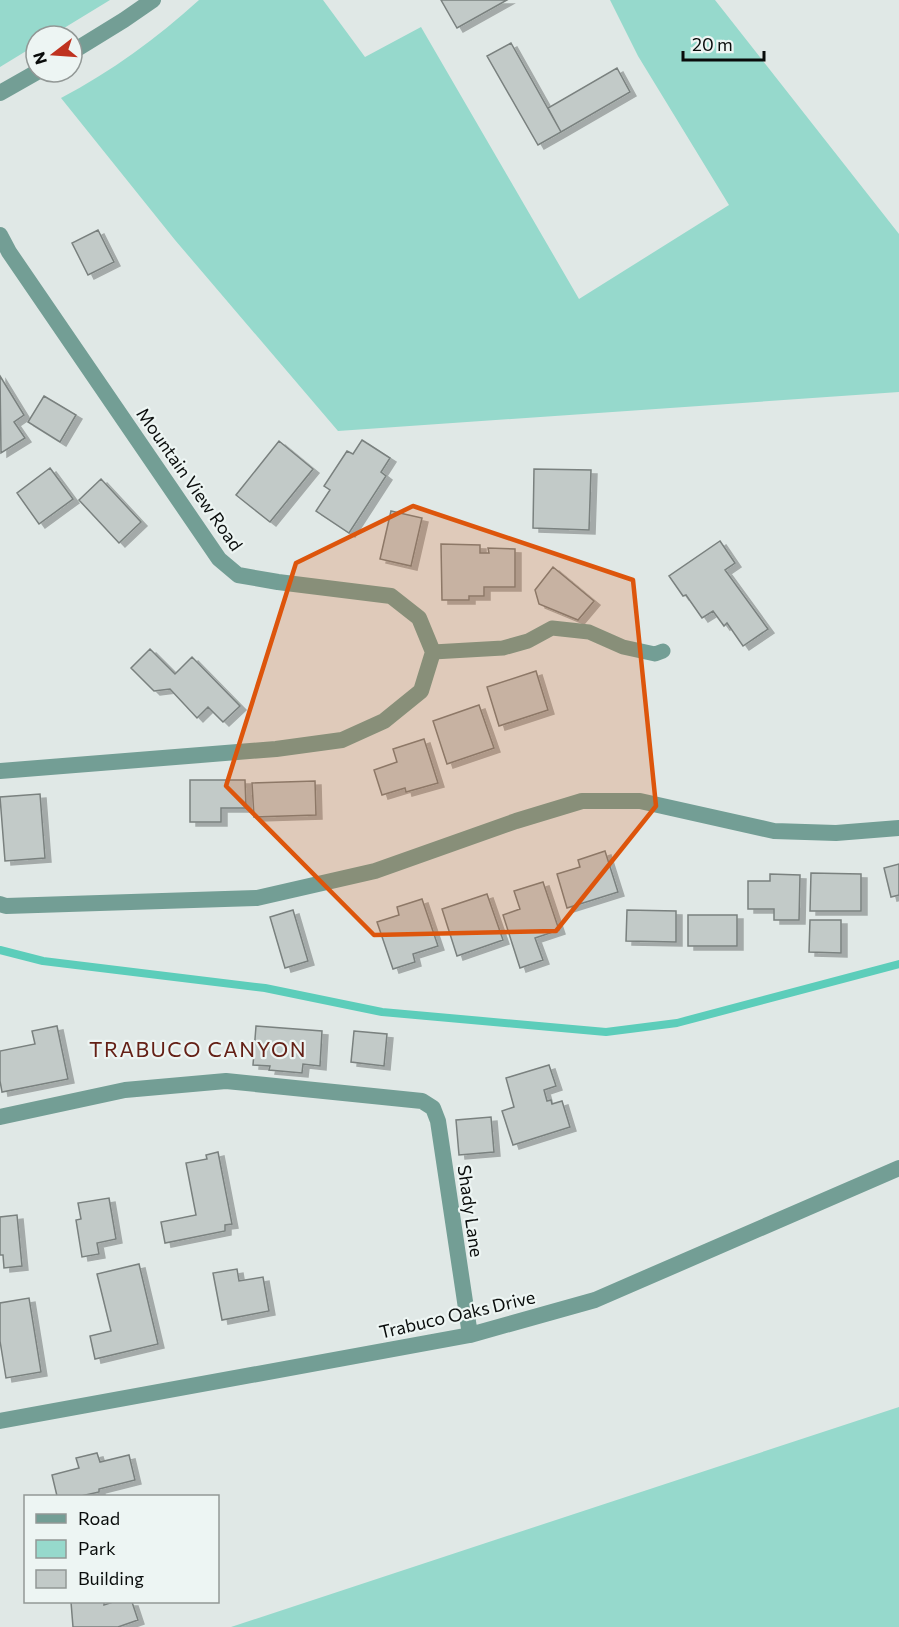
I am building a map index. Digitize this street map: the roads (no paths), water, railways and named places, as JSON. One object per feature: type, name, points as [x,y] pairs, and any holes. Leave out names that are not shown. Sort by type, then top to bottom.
[{"type":"street","points":[[84,45],[124,21],[153,0]]},
{"type":"street","points":[[0,93],[24,79]]},
{"type":"street","name":"Mountain View Road","points":[[0,235],[9,252],[219,559],[238,575],[391,596],[419,618],[433,652]]},
{"type":"street","points":[[0,771],[276,749],[342,740],[384,721],[421,692],[433,652]]},
{"type":"street","points":[[0,904],[6,906],[257,898],[375,871],[516,821],[582,801],[640,801],[774,831],[836,833],[899,828]]},
{"type":"street","name":"Shady Lane","points":[[0,1117],[125,1090],[226,1081],[422,1101],[433,1108],[438,1121],[470,1335]]},
{"type":"street","name":"Trabuco Oaks Drive","points":[[0,1421],[470,1335],[596,1300],[899,1168]]},
{"type":"lane","points":[[433,652],[503,648],[528,641],[552,627],[589,632],[623,647],[655,654],[663,651]]},
{"type":"waterway","points":[[0,950],[43,961],[265,988],[382,1012],[606,1032],[677,1023],[899,964]]},
{"type":"district","name":"TRABUCO CANYON","points":[[198,1048]]}]
